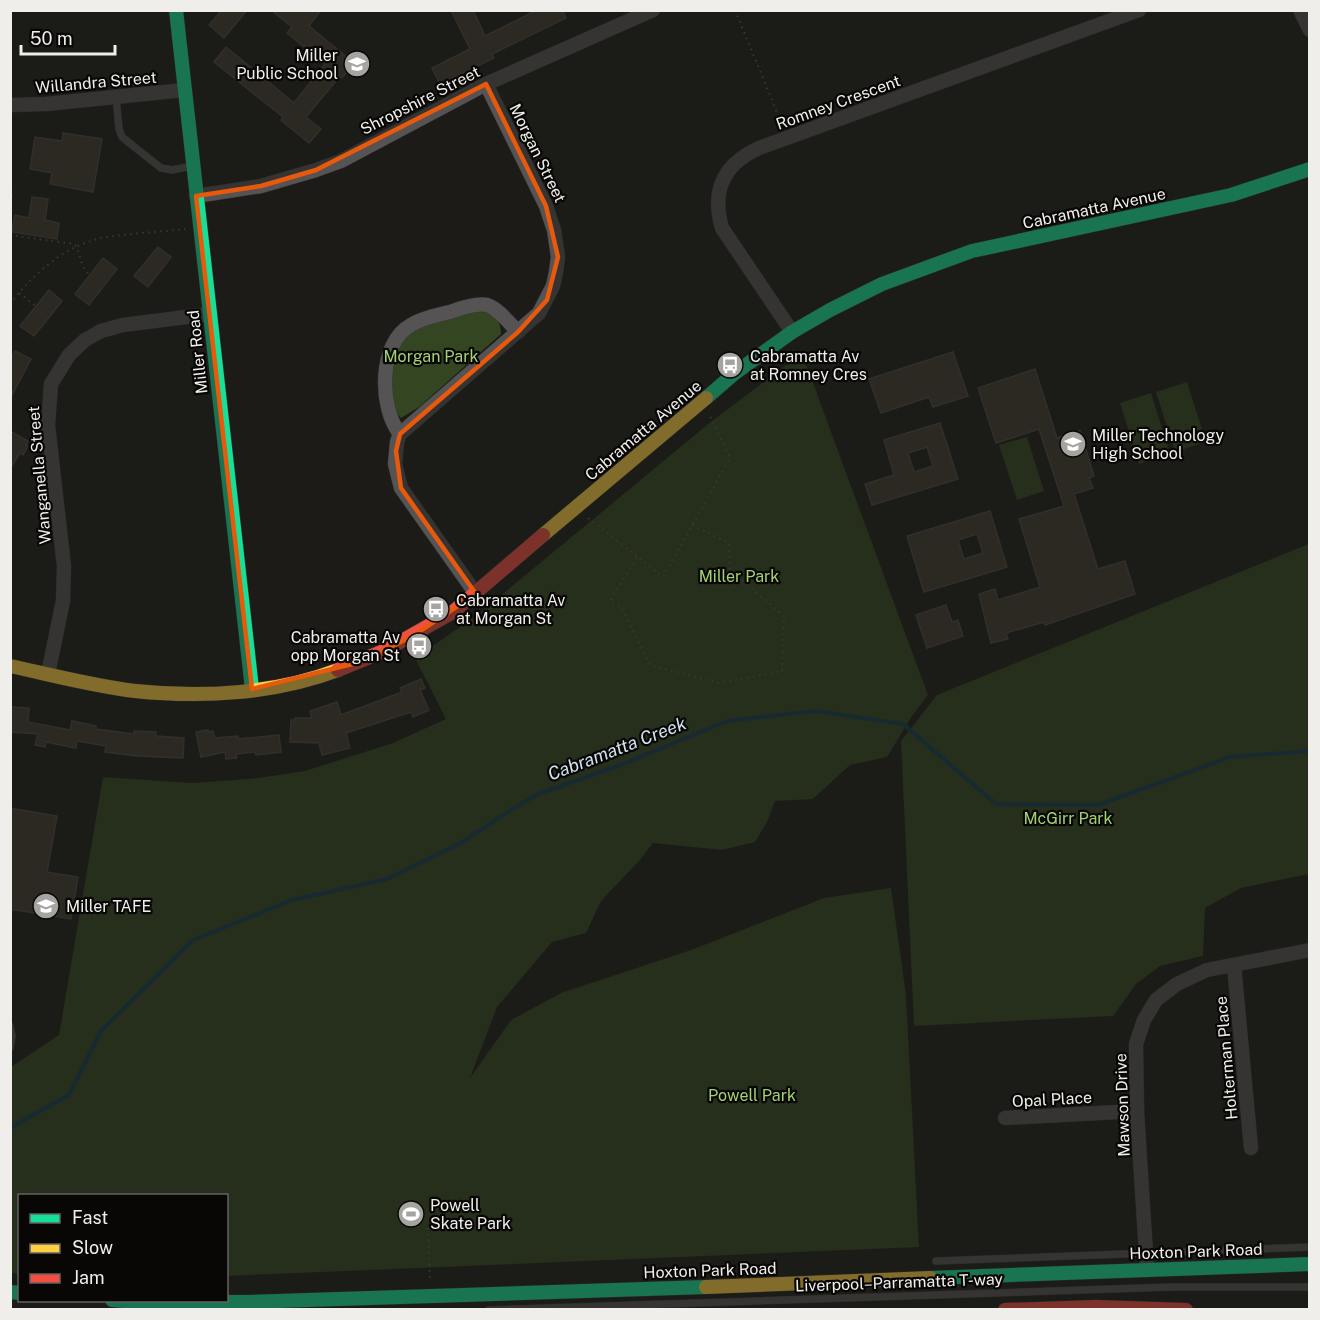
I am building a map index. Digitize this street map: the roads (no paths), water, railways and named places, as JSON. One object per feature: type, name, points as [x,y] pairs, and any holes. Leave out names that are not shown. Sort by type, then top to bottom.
[{"type":"street","name":"Miller Road","points":[[176,10],[252,689]]},
{"type":"street","name":"Shropshire Street","points":[[196,196],[261,186],[333,164],[486,84],[653,10]]},
{"type":"street","name":"Romney Crescent","points":[[792,332],[722,228],[718,215],[720,188],[726,173],[734,163],[743,155],[787,138],[1139,10]]},
{"type":"street","points":[[1300,10],[1310,30]]},
{"type":"street","name":"Morgan Street","points":[[400,434],[539,313],[554,286],[558,256],[554,230],[546,206],[486,84]]},
{"type":"street","name":"Willandra Street","points":[[10,105],[184,90]]},
{"type":"street","name":"Cabramatta Avenue","points":[[10,666],[125,689],[159,693],[206,693],[252,689],[313,677],[360,662],[413,636],[453,612],[735,373],[792,332],[830,310],[882,284],[972,251],[1231,195],[1310,169]]},
{"type":"street","points":[[476,594],[401,488],[395,464],[400,434],[393,425],[389,412],[386,362],[392,345],[410,325],[460,309],[485,305],[497,312],[518,332]]},
{"type":"street","name":"Wanganella Street","points":[[48,674],[63,601],[64,566],[48,425],[51,384],[69,355],[85,340],[101,331],[123,325],[210,314]]},
{"type":"street","name":"Mawson Drive","points":[[1147,1270],[1137,1111],[1136,1044],[1144,1020],[1156,1000],[1177,984],[1207,970],[1310,950]]},
{"type":"street","name":"Holterman Place","points":[[1234,965],[1251,1148]]},
{"type":"street","name":"Opal Place","points":[[1005,1118],[1137,1111]]},
{"type":"street","name":"Hoxton Park Road","points":[[135,1302],[249,1302],[471,1296],[1310,1264]]},
{"type":"street","points":[[1005,1310],[1096,1307],[1186,1310]]},
{"type":"lane","points":[[117,97],[119,129],[122,137],[161,168],[172,170],[192,166]]},
{"type":"lane","points":[[10,1026],[12,1036],[10,1048]]},
{"type":"lane","points":[[936,1261],[1310,1248]]},
{"type":"lane","name":"Liverpool–Parramatta T-way","points":[[489,1310],[1160,1287],[1310,1287]]},
{"type":"waterway","name":"Cabramatta Creek","points":[[10,1128],[69,1095],[101,1031],[193,940],[292,900],[387,879],[461,843],[538,794],[621,765],[727,721],[816,711],[903,724],[996,804],[1098,805],[1230,757],[1310,751]]},
{"type":"place","name":"Miller Public School","points":[[357,64]]},
{"type":"place","name":"Cabramatta Av at Romney Cres","points":[[730,365]]},
{"type":"place","name":"Miller Technology High School","points":[[1073,444]]},
{"type":"place","name":"Cabramatta Av at Morgan St","points":[[436,609]]},
{"type":"place","name":"Cabramatta Av opp Morgan St","points":[[419,646]]},
{"type":"place","name":"Miller TAFE","points":[[46,906]]},
{"type":"place","name":"Powell Skate Park","points":[[411,1214]]},
{"type":"park label","name":"Morgan Park","points":[[431,356]]},
{"type":"park label","name":"Miller Park","points":[[739,576]]},
{"type":"park label","name":"McGirr Park","points":[[1068,818]]},
{"type":"park label","name":"Powell Park","points":[[752,1095]]}]
